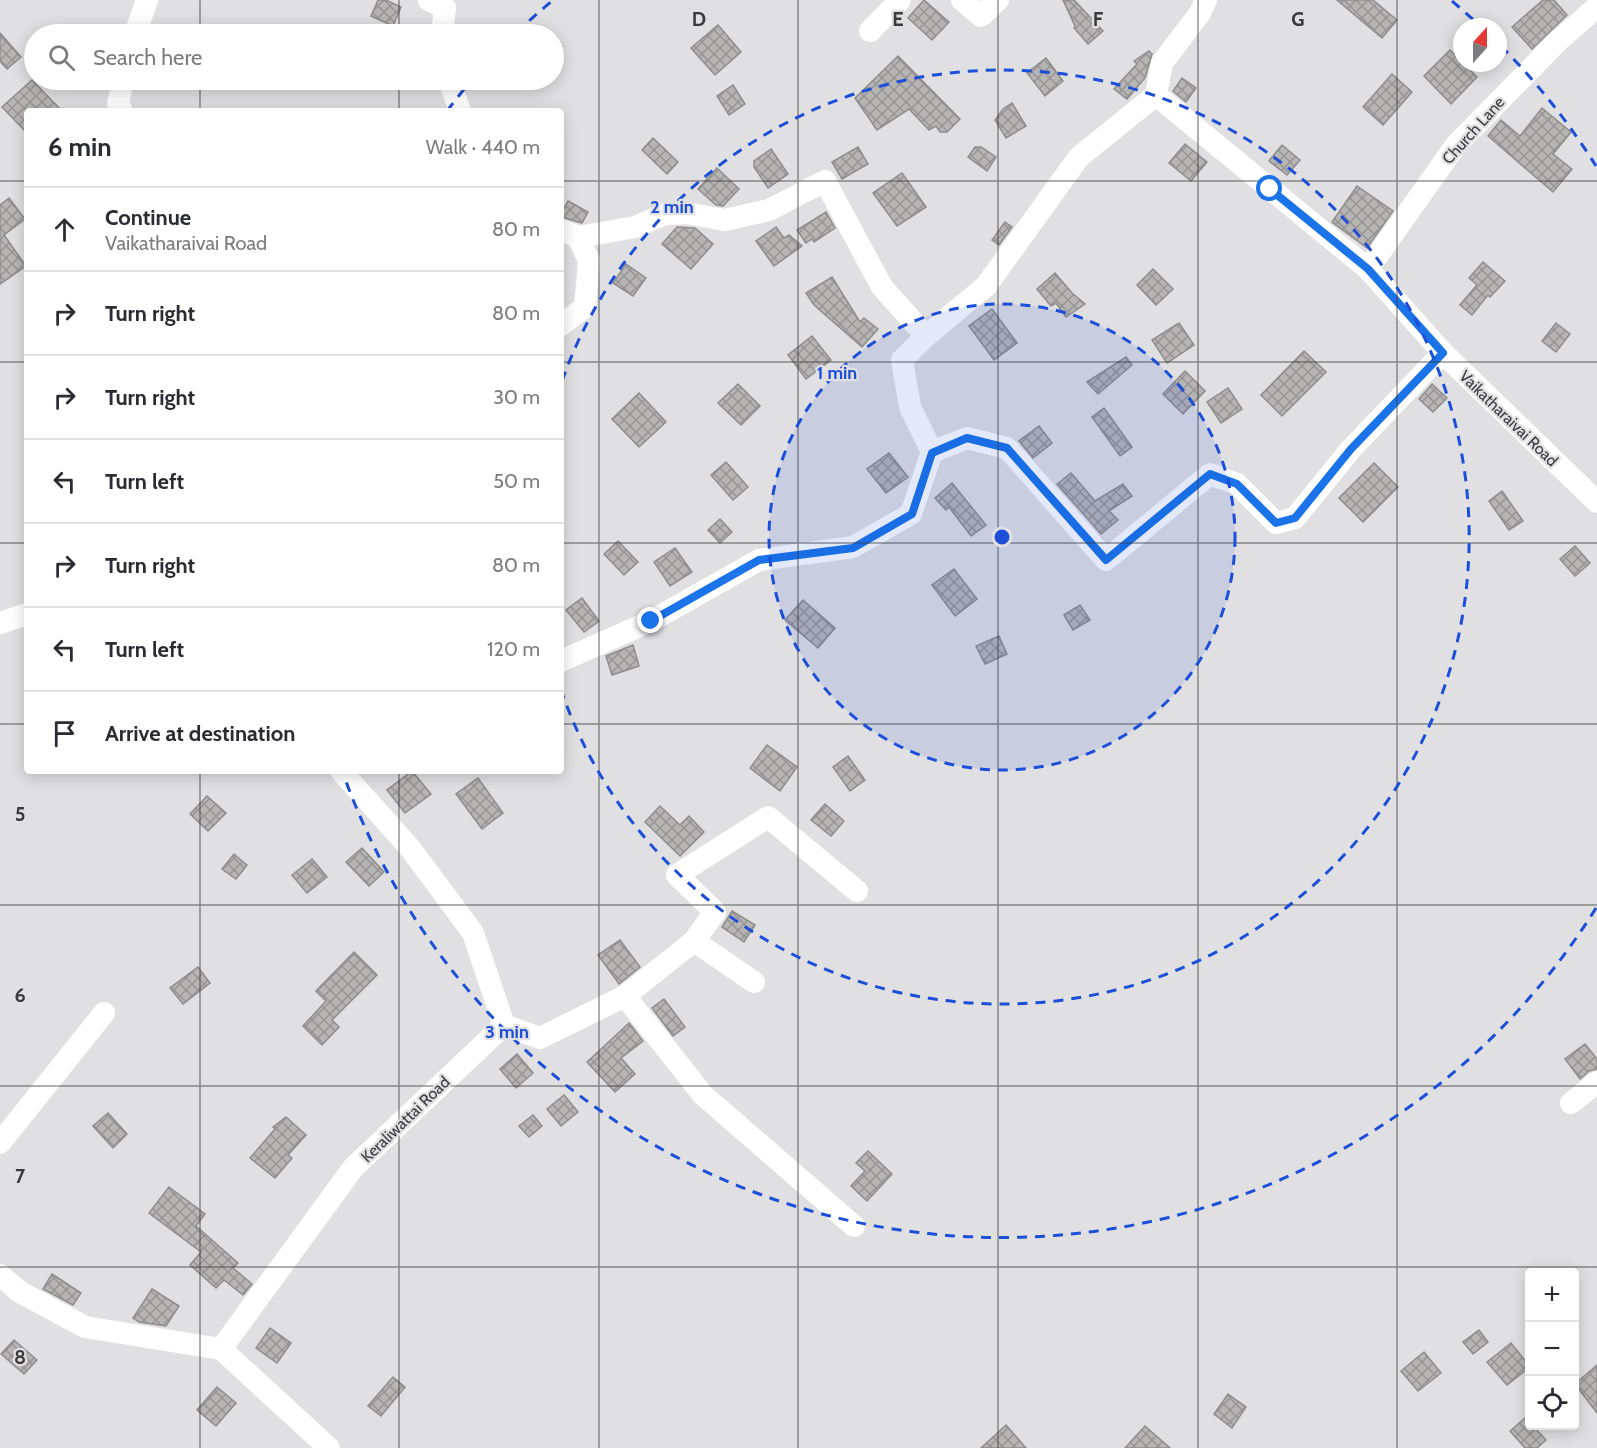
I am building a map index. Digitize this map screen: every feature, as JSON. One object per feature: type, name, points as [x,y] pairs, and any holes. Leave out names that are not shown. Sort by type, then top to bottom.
[{"type":"street","points":[[139,24],[147,0]]},
{"type":"street","points":[[870,31],[900,0]]},
{"type":"street","points":[[962,0],[981,16],[998,0]]},
{"type":"street","points":[[564,660],[651,621],[759,560],[853,548],[912,514],[932,453],[910,406],[902,360],[926,336],[986,286],[1079,157],[1155,95],[1162,63],[1200,13],[1206,0]]},
{"type":"street","points":[[435,1],[445,8],[443,24]]},
{"type":"street","name":"Church Lane","points":[[1368,269],[1456,145],[1559,40],[1597,7]]},
{"type":"street","points":[[120,108],[118,104],[121,90]]},
{"type":"street","points":[[453,90],[459,108]]},
{"type":"street","name":"Vaikatharaivai Road","points":[[1155,95],[1368,269],[1443,353],[1597,502]]},
{"type":"street","points":[[569,233],[635,227],[665,214],[686,213],[725,220],[769,210],[825,181],[882,287],[926,336]]},
{"type":"street","points":[[564,323],[585,307],[589,260],[569,233]]},
{"type":"street","points":[[932,453],[967,438],[1007,448],[1106,560],[1210,474],[1237,484],[1276,523],[1295,518],[1351,449],[1443,353]]},
{"type":"street","points":[[0,623],[24,615]]},
{"type":"street","points":[[344,774],[410,848],[473,933],[504,1025],[540,1038],[625,996],[694,941],[715,912],[677,875],[768,817],[857,891]]},
{"type":"street","points":[[694,941],[754,982]]},
{"type":"street","points":[[625,996],[703,1095],[854,1226]]},
{"type":"street","points":[[0,1143],[104,1013]]},
{"type":"street","name":"Keraliwattai Road","points":[[221,1349],[353,1168],[504,1025]]},
{"type":"street","points":[[1571,1103],[1597,1082]]},
{"type":"street","points":[[0,1275],[20,1292],[85,1327],[221,1349],[329,1448]]},
{"type":"building","points":[[378,0],[386,0],[401,7],[394,24],[371,16]]},
{"type":"building","points":[[924,0],[949,22],[932,40],[908,18]]},
{"type":"building","points":[[1063,0],[1074,0],[1103,31],[1088,44],[1074,28]]},
{"type":"building","points":[[1337,0],[1373,0],[1397,20],[1382,38]]},
{"type":"building","points":[[1543,0],[1554,0],[1567,15],[1532,49],[1512,27]]},
{"type":"building","points":[[718,25],[741,52],[715,75],[691,48]]},
{"type":"building","points":[[0,33],[21,57],[7,69],[0,61]]},
{"type":"building","points":[[1450,50],[1453,53],[1453,72],[1472,72],[1477,77],[1451,104],[1424,76]]},
{"type":"building","points":[[1149,51],[1152,54],[1145,78],[1127,99],[1114,89],[1137,64],[1134,61]]},
{"type":"building","points":[[898,56],[960,119],[947,132],[940,132],[936,126],[929,130],[909,109],[877,130],[855,98]]},
{"type":"building","points":[[1046,58],[1063,81],[1045,96],[1027,73]]},
{"type":"building","points":[[1392,74],[1412,92],[1383,125],[1363,107]]},
{"type":"building","points":[[1182,78],[1196,88],[1186,102],[1173,91]]},
{"type":"building","points":[[733,85],[745,104],[729,115],[717,96]]},
{"type":"building","points":[[24,87],[24,90],[42,90],[59,108],[24,108],[24,130],[2,107]]},
{"type":"building","points":[[1012,103],[1026,126],[1006,138],[995,120],[1003,109]]},
{"type":"building","points":[[1542,108],[1571,132],[1553,154],[1572,169],[1553,192],[1488,136],[1501,120],[1520,136]]},
{"type":"building","points":[[653,138],[678,162],[667,174],[642,150]]},
{"type":"building","points":[[1185,144],[1207,162],[1191,181],[1169,163]]},
{"type":"building","points":[[1282,145],[1300,160],[1287,175],[1269,161]]},
{"type":"building","points":[[858,147],[868,164],[842,179],[832,162]]},
{"type":"building","points":[[975,147],[981,147],[996,157],[987,171],[968,157]]},
{"type":"building","points":[[771,149],[788,174],[768,188],[754,167],[754,161]]},
{"type":"building","points":[[717,168],[739,189],[723,206],[716,205],[698,189]]},
{"type":"building","points":[[902,173],[926,207],[897,226],[873,193]]},
{"type":"building","points":[[1357,186],[1393,211],[1367,248],[1332,222]]},
{"type":"building","points":[[9,198],[24,218],[4,235],[24,263],[24,267],[0,284],[0,205]]},
{"type":"building","points":[[568,201],[588,212],[582,223],[564,218],[564,208]]},
{"type":"building","points":[[826,212],[835,228],[814,242],[812,239],[806,243],[797,230]]},
{"type":"building","points":[[1005,222],[1012,227],[999,245],[992,240]]},
{"type":"building","points":[[677,227],[695,228],[713,244],[691,269],[662,244]]},
{"type":"building","points":[[776,227],[784,238],[789,235],[802,246],[774,266],[756,241]]},
{"type":"building","points":[[1483,262],[1505,281],[1490,297],[1488,295],[1472,315],[1460,305],[1477,285],[1469,278]]},
{"type":"building","points":[[626,264],[646,278],[633,296],[613,283]]},
{"type":"building","points":[[1153,269],[1173,289],[1156,305],[1137,285]]},
{"type":"building","points":[[1055,273],[1085,304],[1066,317],[1056,303],[1051,306],[1037,289]]},
{"type":"building","points":[[832,277],[860,322],[864,318],[878,329],[862,347],[814,305],[806,293]]},
{"type":"building","points":[[992,309],[1017,343],[994,360],[969,326]]},
{"type":"building","points":[[1179,323],[1194,345],[1167,363],[1152,340]]},
{"type":"building","points":[[1556,323],[1570,334],[1556,352],[1542,341]]},
{"type":"building","points":[[812,336],[831,360],[806,379],[788,355]]},
{"type":"building","points":[[1304,351],[1326,372],[1282,416],[1261,395]]},
{"type":"building","points":[[1126,357],[1132,365],[1098,394],[1087,382]]},
{"type":"building","points":[[1185,371],[1205,391],[1183,414],[1163,394]]},
{"type":"building","points":[[738,384],[760,406],[741,425],[718,403]]},
{"type":"building","points":[[1432,384],[1447,398],[1433,412],[1419,399]]},
{"type":"building","points":[[1228,388],[1242,409],[1221,423],[1207,402]]},
{"type":"building","points":[[639,393],[666,422],[639,447],[612,419]]},
{"type":"building","points":[[1104,408],[1132,447],[1120,456],[1092,417]]},
{"type":"building","points":[[1039,426],[1052,443],[1033,458],[1019,441]]},
{"type":"building","points":[[889,453],[908,477],[886,493],[867,469]]},
{"type":"building","points":[[726,462],[748,487],[733,500],[711,475]]},
{"type":"building","points":[[1374,463],[1398,487],[1363,522],[1339,498]]},
{"type":"building","points":[[1071,473],[1095,501],[1123,484],[1132,496],[1109,511],[1118,520],[1101,534],[1057,484]]},
{"type":"building","points":[[952,483],[986,525],[971,536],[949,507],[946,510],[935,498]]},
{"type":"building","points":[[1502,491],[1523,521],[1509,530],[1489,501]]},
{"type":"building","points":[[720,519],[732,532],[720,543],[708,530]]},
{"type":"building","points":[[618,541],[638,562],[624,575],[604,554]]},
{"type":"building","points":[[1575,546],[1590,563],[1575,576],[1560,559]]},
{"type":"building","points":[[675,548],[692,572],[670,586],[654,562]]},
{"type":"building","points":[[954,569],[977,599],[955,616],[932,585]]},
{"type":"building","points":[[582,598],[599,621],[584,632],[566,610]]},
{"type":"building","points":[[803,600],[835,628],[818,648],[785,620]]},
{"type":"building","points":[[1080,605],[1090,620],[1073,630],[1064,615]]},
{"type":"building","points":[[999,636],[1007,654],[985,664],[976,646]]},
{"type":"building","points":[[633,645],[639,666],[612,675],[606,656]]},
{"type":"building","points":[[767,745],[797,767],[780,791],[750,768]]},
{"type":"building","points":[[848,756],[865,780],[850,791],[833,767]]},
{"type":"building","points":[[408,774],[414,774],[431,794],[405,813],[387,790]]},
{"type":"building","points":[[478,778],[503,813],[482,829],[456,794]]},
{"type":"building","points":[[207,796],[226,813],[208,831],[190,814]]},
{"type":"building","points":[[825,804],[844,821],[831,836],[811,820]]},
{"type":"building","points":[[660,806],[680,825],[689,816],[704,832],[680,856],[645,822]]},
{"type":"building","points":[[362,848],[384,872],[369,886],[346,862]]},
{"type":"building","points":[[234,854],[247,865],[236,879],[222,869]]},
{"type":"building","points":[[312,859],[327,877],[307,893],[292,875]]},
{"type":"building","points":[[732,911],[755,925],[744,942],[722,927]]},
{"type":"building","points":[[620,940],[640,967],[619,984],[598,955]]},
{"type":"building","points":[[354,952],[377,975],[332,1020],[339,1027],[322,1045],[303,1026],[326,1001],[316,991]]},
{"type":"building","points":[[198,967],[210,983],[183,1004],[170,988]]},
{"type":"building","points":[[664,999],[685,1027],[673,1036],[652,1008]]},
{"type":"building","points":[[629,1023],[643,1041],[621,1058],[635,1074],[615,1092],[587,1062]]},
{"type":"building","points":[[1585,1044],[1597,1059],[1597,1069],[1589,1071],[1580,1079],[1565,1059]]},
{"type":"building","points":[[517,1054],[533,1073],[516,1088],[500,1069]]},
{"type":"building","points":[[564,1095],[578,1112],[561,1126],[547,1109]]},
{"type":"building","points":[[108,1113],[127,1134],[113,1148],[93,1126]]},
{"type":"building","points":[[533,1115],[542,1126],[529,1137],[519,1126]]},
{"type":"building","points":[[286,1117],[306,1135],[288,1155],[292,1158],[275,1178],[250,1158],[275,1129],[273,1127]]},
{"type":"building","points":[[868,1151],[892,1174],[867,1201],[851,1186],[865,1171],[856,1163]]},
{"type":"building","points":[[169,1187],[205,1214],[196,1226],[238,1263],[233,1268],[252,1284],[243,1295],[224,1280],[216,1288],[190,1265],[201,1252],[149,1213]]},
{"type":"building","points":[[52,1274],[81,1293],[73,1305],[43,1289]]},
{"type":"building","points":[[152,1289],[179,1306],[166,1326],[139,1322],[133,1318]]},
{"type":"building","points":[[270,1328],[291,1343],[277,1363],[256,1348]]},
{"type":"building","points":[[1479,1330],[1488,1342],[1473,1354],[1463,1342]]},
{"type":"building","points":[[14,1340],[37,1360],[24,1374],[1,1354]]},
{"type":"building","points":[[1511,1343],[1525,1361],[1525,1371],[1507,1385],[1487,1362]]},
{"type":"building","points":[[1424,1352],[1441,1373],[1418,1391],[1401,1371]]},
{"type":"building","points":[[1597,1365],[1597,1413],[1579,1389],[1579,1381]]},
{"type":"building","points":[[393,1377],[405,1387],[381,1416],[368,1406]]},
{"type":"building","points":[[217,1387],[236,1403],[216,1426],[197,1410]]},
{"type":"building","points":[[1228,1394],[1246,1407],[1232,1428],[1214,1414]]},
{"type":"building","points":[[1525,1418],[1525,1430],[1537,1430],[1546,1440],[1537,1448],[1525,1448],[1510,1431]]},
{"type":"building","points":[[1006,1425],[1026,1448],[981,1448]]},
{"type":"building","points":[[1145,1426],[1170,1448],[1125,1448]]},
{"type":"route","points":[[651,621],[759,560],[853,548],[912,514],[932,453],[967,438],[1007,448],[1106,560],[1210,474],[1237,484],[1276,523],[1295,518],[1351,449],[1443,353],[1368,269],[1270,189]]}]
